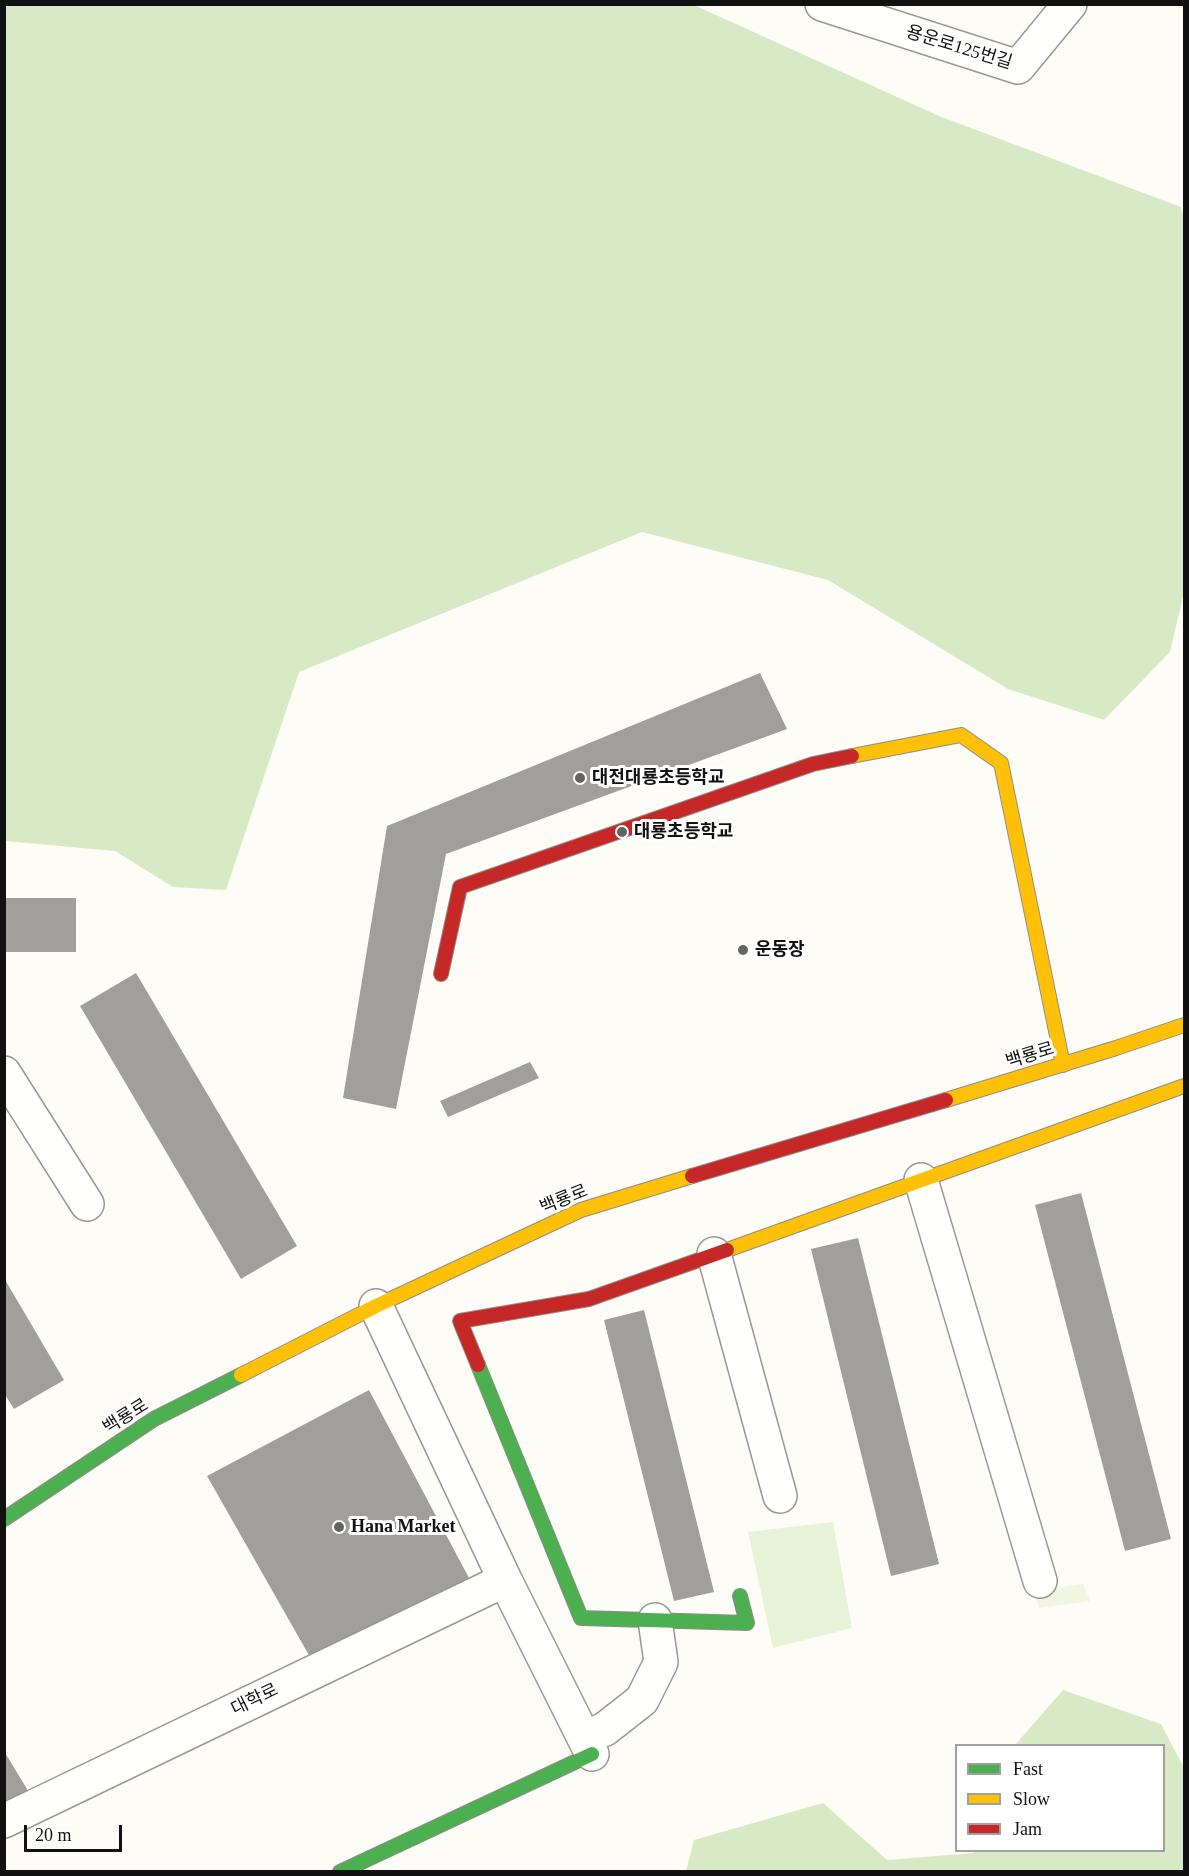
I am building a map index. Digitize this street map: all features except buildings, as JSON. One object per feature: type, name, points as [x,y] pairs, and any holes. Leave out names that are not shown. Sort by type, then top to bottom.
[{"type":"street","name":"용운로125번길","points":[[822,4],[1018,68],[1070,4]]},
{"type":"street","points":[[441,974],[460,887],[813,764],[961,735],[1001,763],[1062,1065]]},
{"type":"street","name":"백룡로","points":[[4,1519],[154,1419],[376,1306],[580,1210],[1062,1065],[1185,1025]]},
{"type":"street","points":[[4,1073],[87,1204]]},
{"type":"street","points":[[740,1596],[747,1623],[581,1618],[460,1321],[589,1299],[1185,1086]]},
{"type":"street","points":[[921,1180],[1040,1581]]},
{"type":"street","points":[[714,1254],[780,1496]]},
{"type":"street","points":[[376,1306],[505,1580],[588,1746]]},
{"type":"street","name":"대학로","points":[[4,1821],[505,1580]]},
{"type":"street","points":[[340,1872],[588,1746],[605,1728],[642,1700],[661,1662],[655,1620]]},
{"type":"green space","points":[[4,5],[694,5],[939,116],[1181,207],[1184,220],[1184,592],[1170,652],[1104,720],[1008,689],[828,580],[642,532],[299,672],[226,890],[173,887],[115,851],[5,841]]},
{"type":"green space","points":[[833,1522],[852,1628],[773,1648],[748,1532]]},
{"type":"green space","points":[[1083,1584],[1090,1601],[1039,1608],[1034,1591]]},
{"type":"green space","points":[[1063,1690],[1161,1724],[1184,1768],[1184,1871],[686,1871],[694,1840],[823,1803],[887,1860],[973,1852],[1165,1852],[1165,1744],[1016,1744]]},
{"type":"traffic: fast","points":[[478,1365],[581,1618],[747,1623],[740,1596]]},
{"type":"traffic: fast","points":[[4,1519],[154,1419],[241,1375]]},
{"type":"traffic: fast","points":[[340,1872],[592,1754]]},
{"type":"traffic: slow","points":[[852,756],[961,735],[1001,763],[1063,1065]]},
{"type":"traffic: slow","points":[[946,1100],[1184,1025]]},
{"type":"traffic: slow","points":[[727,1250],[1184,1086]]},
{"type":"traffic: slow","points":[[241,1375],[376,1306],[581,1210],[692,1176]]},
{"type":"traffic: jam","points":[[441,974],[460,887],[813,764],[852,756]]},
{"type":"traffic: jam","points":[[692,1176],[946,1100]]},
{"type":"traffic: jam","points":[[478,1365],[460,1321],[589,1299],[727,1250]]},
{"type":"place","name":"대전대룡초등학교","points":[[580,778]]},
{"type":"place","name":"대룡초등학교","points":[[622,832]]},
{"type":"place","name":"운동장","points":[[743,950]]},
{"type":"place","name":"Hana Market","points":[[339,1527]]}]
